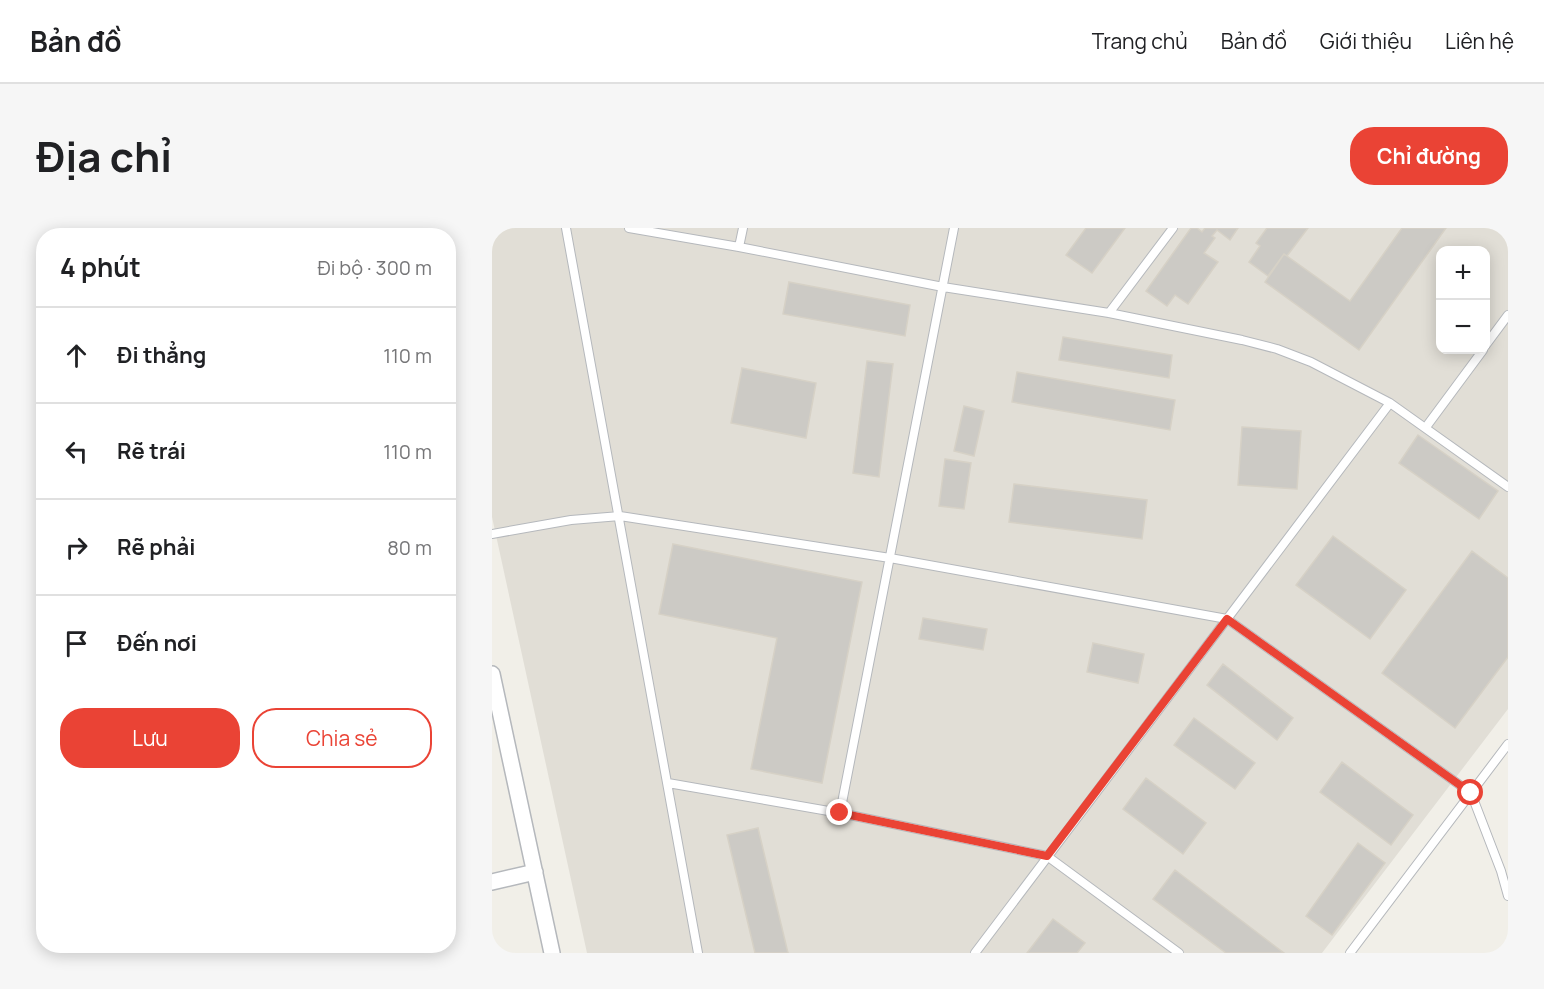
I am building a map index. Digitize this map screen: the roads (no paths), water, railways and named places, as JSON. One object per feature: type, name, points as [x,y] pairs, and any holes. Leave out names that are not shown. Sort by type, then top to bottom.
[{"type":"street","points":[[492,674],[552,953]]},
{"type":"street","points":[[492,882],[535,872]]},
{"type":"lane","points":[[566,228],[698,953]]},
{"type":"lane","points":[[629,228],[943,287],[1109,313],[1276,349],[1311,362],[1390,403],[1508,487]]},
{"type":"lane","points":[[739,247],[743,228]]},
{"type":"lane","points":[[840,813],[954,228]]},
{"type":"lane","points":[[1109,313],[1173,228]]},
{"type":"lane","points":[[1490,339],[1508,315]]},
{"type":"lane","points":[[1426,427],[1480,354]]},
{"type":"lane","points":[[975,953],[1390,403]]},
{"type":"lane","points":[[492,534],[571,519],[620,516],[890,558],[1227,619],[1471,793],[1501,871],[1508,896]]},
{"type":"lane","points":[[1350,953],[1508,744]]},
{"type":"lane","points":[[668,783],[840,813],[1047,856],[1179,953]]}]
